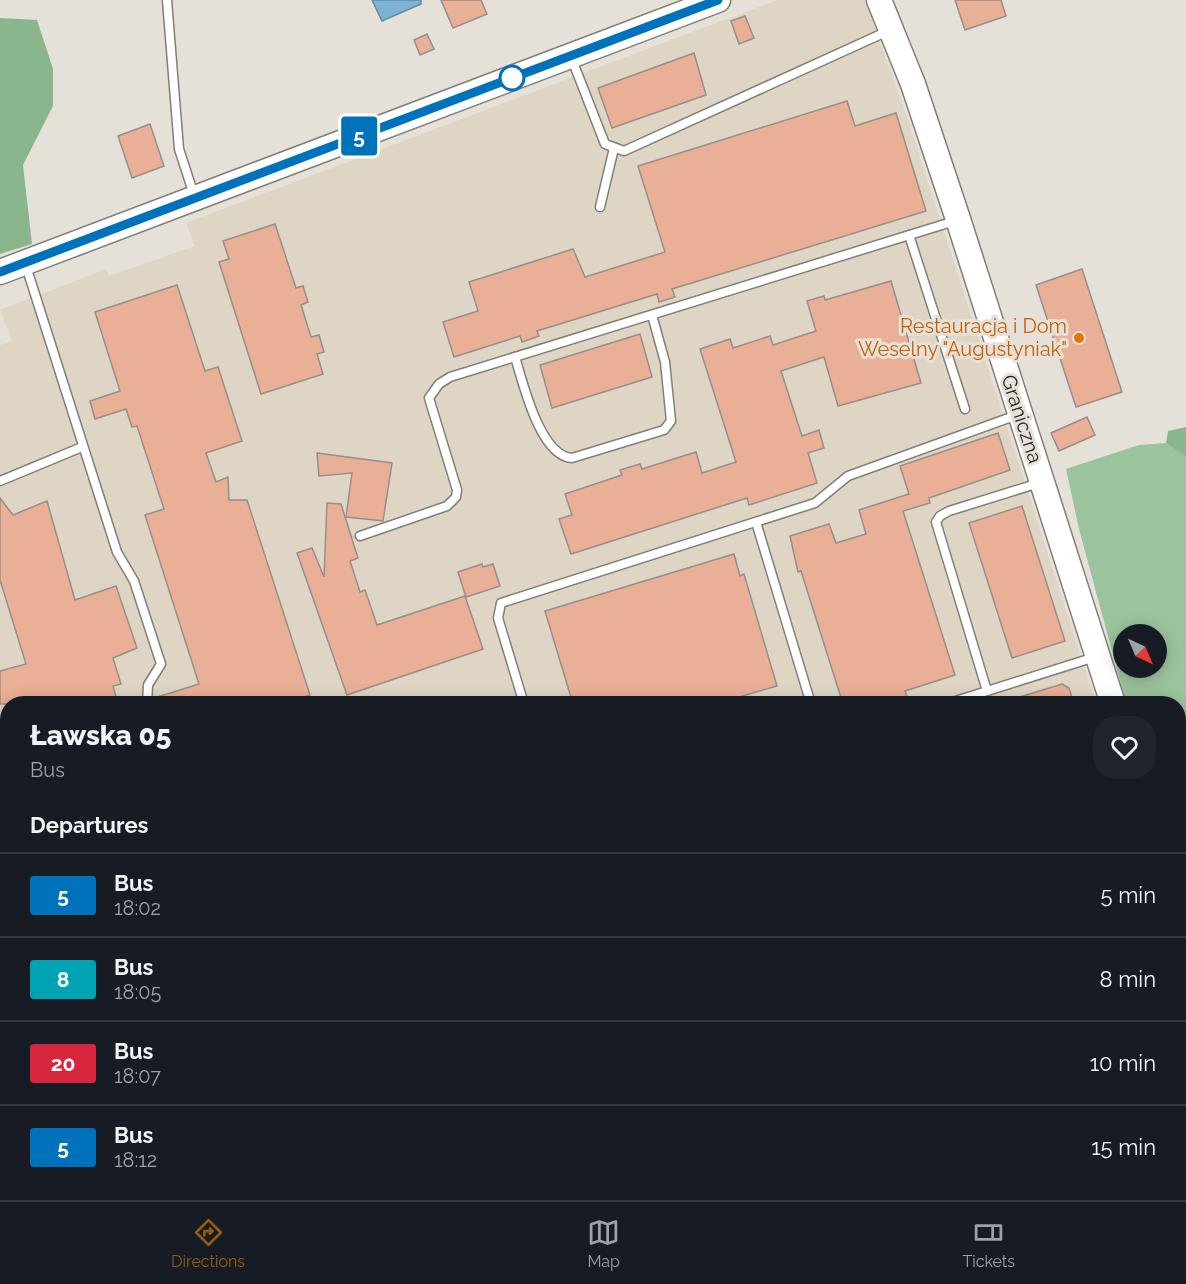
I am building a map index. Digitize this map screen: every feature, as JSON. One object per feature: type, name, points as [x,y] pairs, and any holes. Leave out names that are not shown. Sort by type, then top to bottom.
[{"type":"street","points":[[0,272],[718,0]]},
{"type":"street","name":"Graniczna","points":[[879,0],[913,84],[958,219],[1110,696]]},
{"type":"lane","points":[[167,0],[179,149],[195,198]]},
{"type":"lane","points":[[571,56],[605,144],[624,151],[891,29]]},
{"type":"lane","points":[[600,207],[614,148]]},
{"type":"lane","points":[[360,536],[447,506],[453,501],[457,490],[429,398],[439,384],[450,377],[958,219]]},
{"type":"lane","points":[[909,235],[965,409]]},
{"type":"lane","points":[[25,262],[117,552],[134,581],[161,664],[147,685],[147,696]]},
{"type":"lane","points":[[515,357],[532,414],[557,453],[564,458],[572,458],[664,430],[671,421],[665,363],[652,315]]},
{"type":"lane","points":[[522,696],[498,618],[501,603],[815,503],[848,476],[1021,414]]},
{"type":"lane","points":[[0,481],[82,447]]},
{"type":"lane","points":[[987,691],[936,522],[940,516],[949,512],[1042,482]]},
{"type":"lane","points":[[756,522],[810,696]]},
{"type":"lane","points":[[971,696],[1098,656]]},
{"type":"shaded area","points":[[777,0],[865,0],[908,120],[1094,696],[0,696],[0,345],[12,341],[0,310],[106,269],[109,276],[195,246],[186,223]]},
{"type":"green space","points":[[0,18],[37,20],[53,69],[53,106],[23,165],[32,244],[0,254]]},
{"type":"green space","points":[[1186,427],[1186,457],[1166,443],[1168,431]]},
{"type":"green space","points":[[1166,443],[1186,457],[1186,696],[1124,696],[1119,678],[1167,678],[1167,624],[1113,624],[1113,655],[1079,529],[1066,469],[1139,445]]},
{"type":"water","points":[[372,0],[421,0],[421,4],[382,21]]},
{"type":"building","points":[[441,0],[481,0],[487,14],[453,28]]},
{"type":"building","points":[[955,0],[1001,0],[1006,16],[965,30]]},
{"type":"building","points":[[745,16],[754,38],[739,44],[731,21]]},
{"type":"building","points":[[427,34],[434,49],[420,55],[414,40]]},
{"type":"building","points":[[694,53],[706,95],[612,128],[598,88]]},
{"type":"building","points":[[847,101],[855,126],[896,113],[926,211],[672,289],[675,297],[659,302],[657,294],[537,331],[539,336],[522,342],[520,336],[454,357],[443,322],[478,311],[469,282],[573,249],[585,277],[665,252],[638,166]]},
{"type":"building","points":[[150,124],[164,166],[132,178],[118,136]]},
{"type":"building","points":[[275,224],[296,288],[303,286],[308,302],[301,305],[311,337],[319,335],[324,352],[317,354],[323,374],[261,394],[219,262],[229,259],[223,241]]},
{"type":"building","name":"Restauracja i Dom Weselny \"Augustyniak\"","points":[[1082,269],[1122,392],[1076,407],[1036,285]]},
{"type":"building","points":[[891,281],[921,383],[838,406],[824,357],[781,371],[802,436],[819,430],[824,448],[808,453],[817,483],[749,505],[747,498],[571,554],[559,519],[572,515],[565,494],[622,475],[620,470],[640,464],[642,469],[696,452],[702,473],[736,462],[700,349],[730,339],[733,348],[770,336],[773,345],[816,331],[807,301],[824,296],[825,300]]},
{"type":"building","points":[[177,285],[205,371],[218,367],[242,441],[206,453],[216,482],[228,477],[229,500],[247,500],[310,695],[160,696],[199,684],[145,515],[164,509],[137,426],[132,427],[126,409],[95,419],[90,401],[120,391],[95,312]]},
{"type":"building","points":[[640,334],[652,377],[552,408],[540,365]]},
{"type":"building","points":[[1087,417],[1095,435],[1059,451],[1051,433]]},
{"type":"building","points":[[998,433],[1010,470],[929,498],[930,503],[903,511],[955,675],[905,691],[907,696],[840,696],[801,571],[798,572],[790,536],[829,524],[836,543],[866,534],[859,510],[909,494],[900,466]]},
{"type":"building","points":[[317,453],[392,463],[383,521],[346,517],[352,473],[319,476]]},
{"type":"building","points":[[0,498],[13,515],[47,501],[75,600],[116,586],[137,648],[113,658],[121,684],[113,686],[116,696],[0,696],[0,671],[26,664],[0,580]]},
{"type":"building","points":[[327,503],[341,504],[358,558],[350,561],[360,592],[365,590],[377,625],[465,596],[483,649],[347,695],[297,553],[312,548],[324,577]]},
{"type":"building","points":[[1022,506],[1065,641],[1012,658],[969,523]]},
{"type":"building","points":[[734,554],[740,576],[744,574],[777,686],[742,696],[571,696],[545,611]]},
{"type":"building","points":[[482,564],[483,567],[493,564],[500,586],[466,597],[458,572]]},
{"type":"building","points":[[1062,684],[1069,688],[1072,696],[1023,696]]},
{"type":"bus line","name":"5","points":[[0,272],[718,0]]},
{"type":"place","name":"Restauracja i Dom Weselny \"Augustyniak\"","points":[[1079,338]]}]
